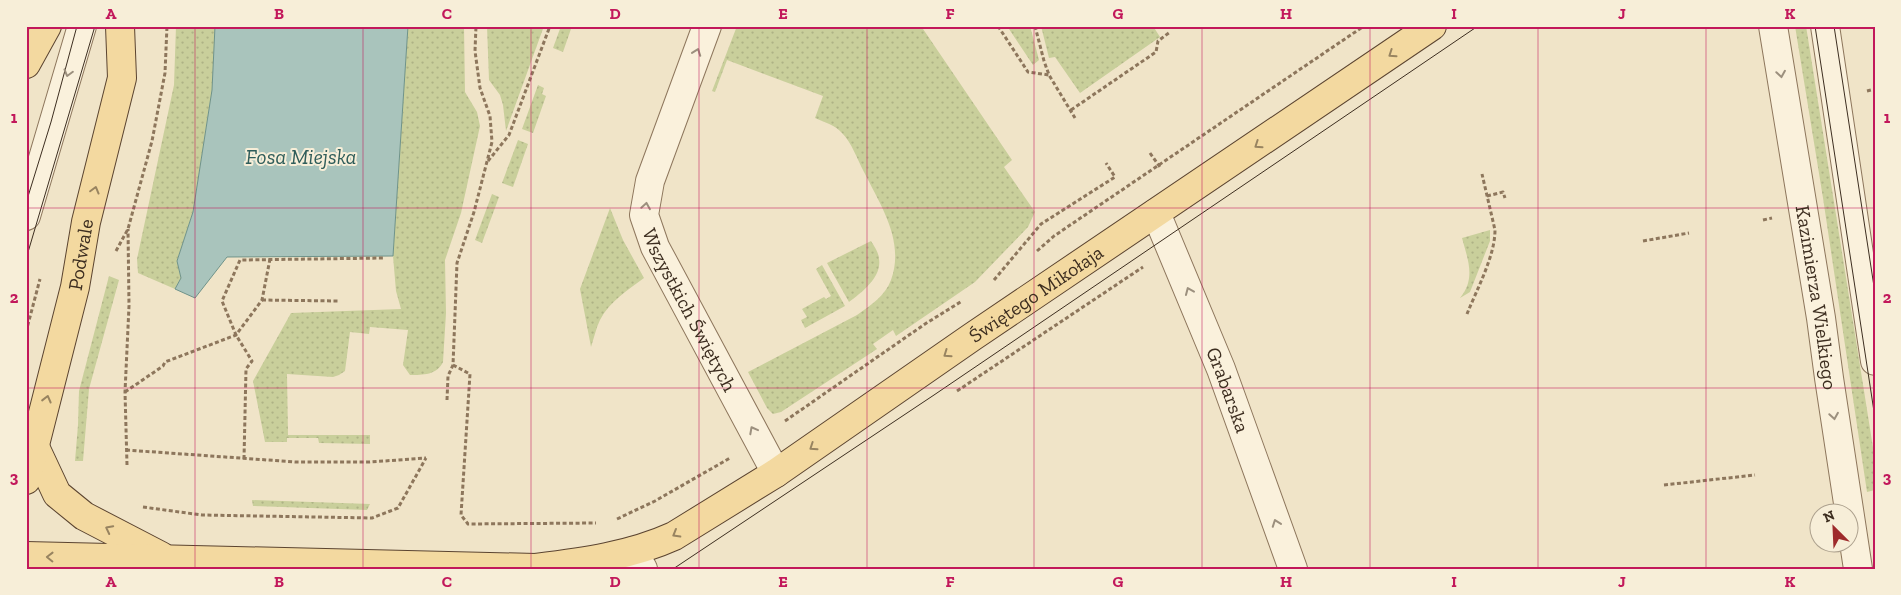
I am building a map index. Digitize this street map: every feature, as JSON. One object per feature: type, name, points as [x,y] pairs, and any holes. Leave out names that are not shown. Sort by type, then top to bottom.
[{"type":"main road","name":"Podwale","points":[[26,480],[75,288],[86,222],[114,117],[122,78],[120,26]]},
{"type":"main road","name":"Świętego Mikołaja","points":[[26,556],[383,563],[473,568],[536,568],[592,561],[638,560],[776,473],[972,337],[1432,26]]},
{"type":"main road","points":[[26,64],[42,28]]},
{"type":"main road","points":[[35,447],[58,494],[70,505],[84,516],[168,560]]},
{"type":"street","points":[[26,216],[82,26]]},
{"type":"street","name":"Wszystkich Świętych","points":[[707,26],[650,181],[644,215],[655,247],[776,473]]},
{"type":"street","name":"Kazimierza Wielkiego","points":[[1773,26],[1821,318],[1828,378],[1858,569]]},
{"type":"street","points":[[1825,26],[1875,361]]},
{"type":"street","name":"Grabarska","points":[[1156,213],[1221,369],[1293,569]]},
{"type":"path","points":[[115,253],[128,229],[152,141],[165,73],[167,26]]},
{"type":"path","points":[[447,400],[448,376],[453,365],[457,263],[474,212],[492,142],[490,116],[480,88],[475,51],[476,26]]},
{"type":"path","points":[[487,162],[509,135],[550,26]]},
{"type":"path","points":[[998,26],[1028,72],[1049,75]]},
{"type":"path","points":[[1035,26],[1049,75],[1076,118]]},
{"type":"path","points":[[1071,110],[1156,52],[1158,41],[1170,32]]},
{"type":"path","points":[[1150,153],[1164,173]]},
{"type":"path","points":[[994,281],[1041,224],[1115,177],[1106,164]]},
{"type":"path","points":[[1467,314],[1493,249],[1495,237],[1482,174]]},
{"type":"path","points":[[1487,196],[1503,192],[1505,198]]},
{"type":"path","points":[[127,465],[124,392],[130,306],[128,229]]},
{"type":"path","points":[[1643,241],[1689,233]]},
{"type":"path","points":[[244,459],[246,368],[252,360],[236,335],[222,301],[240,260],[385,258]]},
{"type":"path","points":[[124,392],[163,366],[165,362],[236,335],[262,300],[270,259]]},
{"type":"path","points":[[262,300],[338,301]]},
{"type":"path","points":[[615,520],[655,501],[718,466],[963,300]]},
{"type":"path","points":[[453,365],[470,374],[461,515],[468,524],[597,524]]},
{"type":"path","points":[[126,450],[296,462],[370,462],[426,458],[398,508],[372,518],[202,515],[139,506]]},
{"type":"path","points":[[1664,485],[1755,475]]},
{"type":"green space","points":[[176,26],[215,26],[212,90],[193,212],[177,261],[181,278],[175,289],[138,273],[137,259],[174,85]]},
{"type":"green space","points":[[408,26],[464,26],[465,92],[477,112],[480,126],[461,213],[445,260],[446,313],[443,362],[433,372],[410,375],[403,365],[408,330],[370,327],[369,334],[350,332],[345,371],[339,375],[333,377],[287,374],[288,435],[370,435],[370,444],[319,443],[318,438],[287,438],[287,442],[265,442],[253,381],[291,313],[401,309],[396,291],[393,256]]},
{"type":"green space","points":[[487,26],[544,26],[506,131],[500,95],[489,80]]},
{"type":"green space","points":[[561,26],[572,26],[563,52],[553,48]]},
{"type":"green space","points":[[737,26],[921,26],[1012,160],[1004,167],[1035,212],[1028,227],[975,282],[896,336],[893,330],[873,344],[877,349],[781,412],[773,414],[767,408],[748,372],[857,315],[872,304],[885,291],[891,280],[895,266],[895,251],[893,238],[884,211],[849,141],[836,128],[815,118],[823,96],[727,60],[715,92],[712,91]]},
{"type":"green space","points":[[1007,26],[1030,26],[1039,60],[1033,65]]},
{"type":"green space","points":[[1041,26],[1153,26],[1160,37],[1080,93],[1055,57],[1049,58]]},
{"type":"green space","points":[[1795,26],[1806,26],[1875,460],[1875,490],[1867,492],[1823,198]]},
{"type":"green space","points":[[538,85],[544,88],[542,94],[546,96],[533,133],[522,129]]},
{"type":"green space","points":[[518,140],[528,144],[513,187],[502,183]]},
{"type":"green space","points":[[492,194],[499,197],[482,243],[475,240]]},
{"type":"green space","points":[[610,208],[623,240],[644,278],[608,308],[597,326],[591,347],[580,289]]},
{"type":"green space","points":[[1490,230],[1490,241],[1470,292],[1460,298],[1468,284],[1469,276],[1468,262],[1462,238]]},
{"type":"green space","points":[[871,241],[879,257],[877,272],[870,284],[849,302],[827,263]]},
{"type":"green space","points":[[822,265],[845,306],[805,328],[801,320],[807,317],[802,309],[824,297],[826,299],[831,296],[816,269]]},
{"type":"green space","points":[[109,276],[119,280],[89,389],[83,461],[75,461],[79,391]]},
{"type":"green space","points":[[252,500],[370,504],[367,510],[253,506]]},
{"type":"water","name":"Fosa Miejska","points":[[215,26],[408,26],[393,256],[227,257],[195,298],[175,289],[181,278],[177,261],[193,212],[212,90]]},
{"type":"tram line","points":[[26,203],[51,122],[77,26]]},
{"type":"tram line","points":[[26,259],[95,26]]},
{"type":"tram line","points":[[673,569],[934,395],[1478,26]]},
{"type":"tram line","points":[[1815,26],[1875,418]]},
{"type":"tram line","points":[[1834,26],[1875,293]]}]
